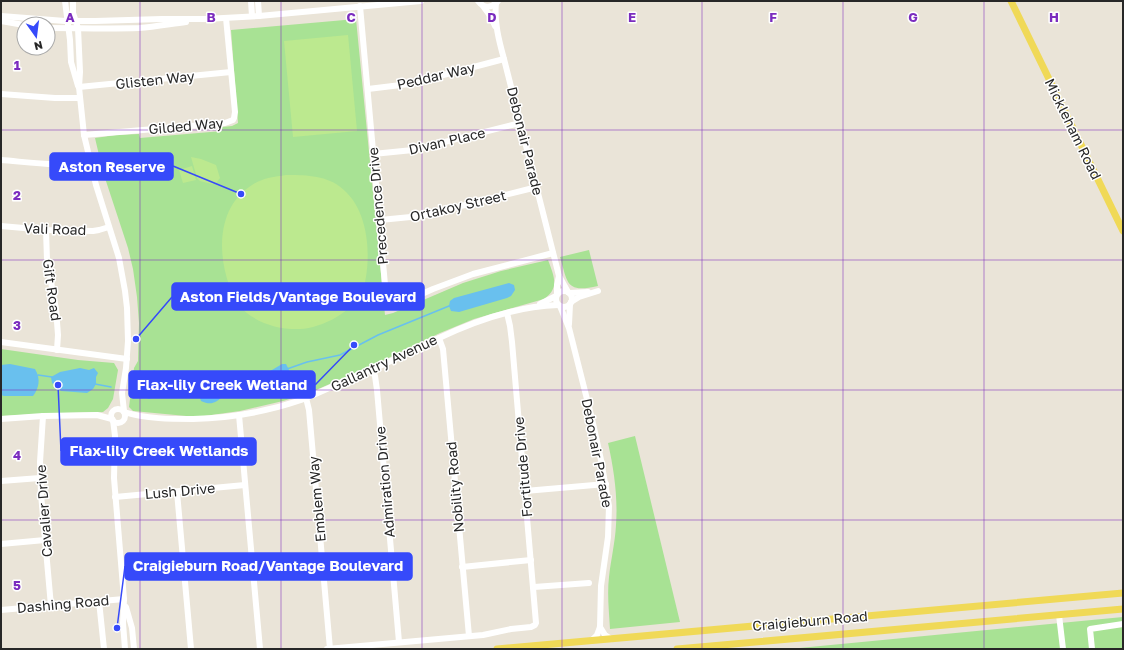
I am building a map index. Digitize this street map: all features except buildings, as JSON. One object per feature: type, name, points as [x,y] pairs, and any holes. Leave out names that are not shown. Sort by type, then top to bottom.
[{"type":"main road","name":"Mickleham Road","points":[[1007,1],[1024,28]]},
{"type":"main road","name":"Mickleham Road","points":[[1012,1],[1123,231]]},
{"type":"main road","name":"Craigieburn Road","points":[[497,649],[1123,593]]},
{"type":"main road","name":"Craigieburn Road","points":[[677,649],[1123,609]]},
{"type":"street","points":[[65,1],[71,62],[76,83],[79,87]]},
{"type":"street","points":[[72,1],[73,13],[78,28],[80,72],[79,87],[84,135],[99,196],[119,258],[125,291],[128,325],[127,359],[122,393],[125,416],[115,436]]},
{"type":"street","points":[[251,1],[256,16]]},
{"type":"street","points":[[256,16],[258,1]]},
{"type":"street","points":[[2,16],[67,21],[205,19],[256,16],[421,1]]},
{"type":"street","points":[[473,1],[490,7],[497,2]]},
{"type":"street","name":"Debonair Parade","points":[[496,29],[497,2]]},
{"type":"street","name":"Debonair Parade","points":[[480,4],[491,16],[496,29],[559,276],[569,292]]},
{"type":"street","name":"Precedence Drive","points":[[360,6],[386,296],[388,303],[393,306],[400,304],[432,289],[472,274],[553,254]]},
{"type":"street","points":[[2,16],[16,22]]},
{"type":"street","name":"Gilded Way","points":[[84,135],[225,124],[233,120],[235,114],[226,18]]},
{"type":"street","points":[[56,28],[138,28],[205,19]]},
{"type":"street","name":"Peddar Way","points":[[368,89],[409,84],[504,60]]},
{"type":"street","name":"Glisten Way","points":[[79,87],[231,72]]},
{"type":"street","points":[[1,94],[56,98],[80,98]]},
{"type":"street","name":"Divan Place","points":[[373,154],[413,150],[520,124]]},
{"type":"street","points":[[1,160],[71,164],[90,162]]},
{"type":"street","name":"Ortakoy Street","points":[[380,220],[421,216],[537,187]]},
{"type":"street","name":"Vali Road","points":[[1,226],[46,230],[93,231],[109,227]]},
{"type":"street","name":"Gift Road","points":[[46,230],[47,260],[56,309],[58,335],[57,350]]},
{"type":"street","name":"Debonair Parade","points":[[557,295],[559,276]]},
{"type":"street","points":[[564,290],[569,292],[578,292],[596,291],[579,297],[565,307],[559,306],[556,301],[557,295],[564,290]]},
{"type":"street","points":[[569,292],[572,297],[570,303]]},
{"type":"street","name":"Gallantry Avenue","points":[[535,307],[557,295]]},
{"type":"street","name":"Debonair Parade","points":[[569,328],[570,303]]},
{"type":"street","name":"Debonair Parade","points":[[559,306],[569,328],[601,460],[609,506],[609,524],[601,586],[600,627]]},
{"type":"street","name":"Gallantry Avenue","points":[[123,421],[138,417],[187,419],[219,418],[272,409],[306,398],[473,324],[508,313],[535,307],[559,306]]},
{"type":"street","name":"Fortitude Drive","points":[[469,636],[531,627],[535,625],[537,620],[508,313]]},
{"type":"street","name":"Nobility Road","points":[[439,338],[443,348],[469,636]]},
{"type":"street","points":[[1,342],[127,359]]},
{"type":"street","name":"Admiration Drive","points":[[372,369],[375,376],[377,390],[399,642]]},
{"type":"street","points":[[122,393],[111,415],[115,436],[115,497],[124,599],[123,623],[125,649]]},
{"type":"street","name":"Emblem Way","points":[[306,398],[309,410],[329,649]]},
{"type":"street","points":[[97,416],[120,409],[124,412]]},
{"type":"street","name":"Gallantry Avenue","points":[[124,412],[138,417]]},
{"type":"street","points":[[239,415],[260,649]]},
{"type":"street","points":[[1,419],[43,416],[97,416],[117,422],[123,421]]},
{"type":"street","name":"Cavalier Drive","points":[[43,416],[40,478],[51,606]]},
{"type":"street","points":[[1,481],[40,478]]},
{"type":"street","points":[[525,491],[606,484]]},
{"type":"street","name":"Lush Drive","points":[[115,497],[245,485]]},
{"type":"street","points":[[176,492],[191,649]]},
{"type":"street","points":[[1,544],[45,540]]},
{"type":"street","points":[[462,567],[531,560]]},
{"type":"street","points":[[534,587],[589,582]]},
{"type":"street","points":[[124,599],[132,628],[135,647]]},
{"type":"street","name":"Dashing Road","points":[[1,610],[124,599]]},
{"type":"street","points":[[99,601],[104,649]]},
{"type":"street","points":[[1059,615],[1063,649]]},
{"type":"street","points":[[1092,649],[1090,629],[1123,624]]},
{"type":"street","points":[[600,627],[605,635],[611,639]]},
{"type":"street","points":[[591,640],[597,635],[600,627]]},
{"type":"street","points":[[329,649],[469,636]]},
{"type":"green space","points":[[356,19],[385,315],[463,283],[501,271],[548,260],[554,276],[554,286],[552,291],[544,299],[474,319],[309,393],[283,401],[240,411],[197,417],[133,411],[129,407],[134,368],[138,361],[139,323],[137,297],[128,248],[103,172],[95,138],[139,134],[140,138],[222,131],[222,127],[232,126],[238,123],[231,30]]},
{"type":"green space","points":[[348,35],[357,131],[293,137],[284,41]]},
{"type":"green space","points":[[191,157],[216,165],[220,178],[216,183],[212,184],[200,181],[197,178]]},
{"type":"green space","points":[[192,166],[196,180],[183,183],[179,170]]},
{"type":"green space","points":[[286,175],[320,178],[333,182],[339,186],[348,194],[361,215],[367,240],[368,252],[366,277],[364,288],[358,299],[352,306],[336,318],[318,326],[309,328],[283,328],[266,324],[250,316],[236,302],[232,295],[225,272],[222,244],[223,230],[232,205],[241,194],[252,185],[268,178]]},
{"type":"green space","points":[[589,250],[598,286],[588,288],[574,287],[567,280],[560,257]]},
{"type":"green space","points":[[1,349],[78,360],[114,363],[118,370],[113,399],[108,408],[103,412],[1,416]]},
{"type":"green space","points":[[635,436],[680,622],[610,629],[608,583],[615,532],[616,494],[614,473],[608,443]]},
{"type":"green space","points":[[1123,617],[1123,649],[789,649]]},
{"type":"water","points":[[509,283],[514,285],[515,290],[511,296],[507,298],[459,312],[451,311],[449,306],[450,301],[454,298]]},
{"type":"water","points":[[10,364],[35,369],[39,380],[37,390],[33,396],[1,395],[1,365]]},
{"type":"water","points":[[282,364],[286,364],[290,371],[290,379],[288,382],[274,389],[255,394],[253,393],[259,385],[262,376]]},
{"type":"water","points":[[80,368],[89,370],[94,368],[98,373],[96,377],[96,384],[93,389],[87,393],[61,391],[52,383],[51,377],[60,372]]},
{"type":"water","points":[[154,370],[161,378],[165,389],[160,394],[149,399],[147,398],[146,394],[147,387],[150,376]]},
{"type":"water","points":[[212,386],[219,388],[223,396],[212,403],[201,401],[199,395],[200,390]]},
{"type":"waterway","points":[[287,369],[307,362],[340,355],[378,335],[449,306]]},
{"type":"waterway","points":[[38,375],[52,377]]},
{"type":"waterway","points":[[95,384],[111,387]]},
{"type":"waterway","points":[[164,389],[200,395]]},
{"type":"waterway","points":[[136,390],[148,391]]},
{"type":"waterway","points":[[221,396],[241,395],[255,392]]},
{"type":"place","name":"Aston Reserve","points":[[241,194]]},
{"type":"place","name":"Aston Fields/Vantage Boulevard","points":[[136,339]]},
{"type":"place","name":"Flax-lily Creek Wetland","points":[[354,345]]},
{"type":"place","name":"Flax-lily Creek Wetlands","points":[[58,385]]},
{"type":"place","name":"Craigieburn Road/Vantage Boulevard","points":[[117,628]]}]
